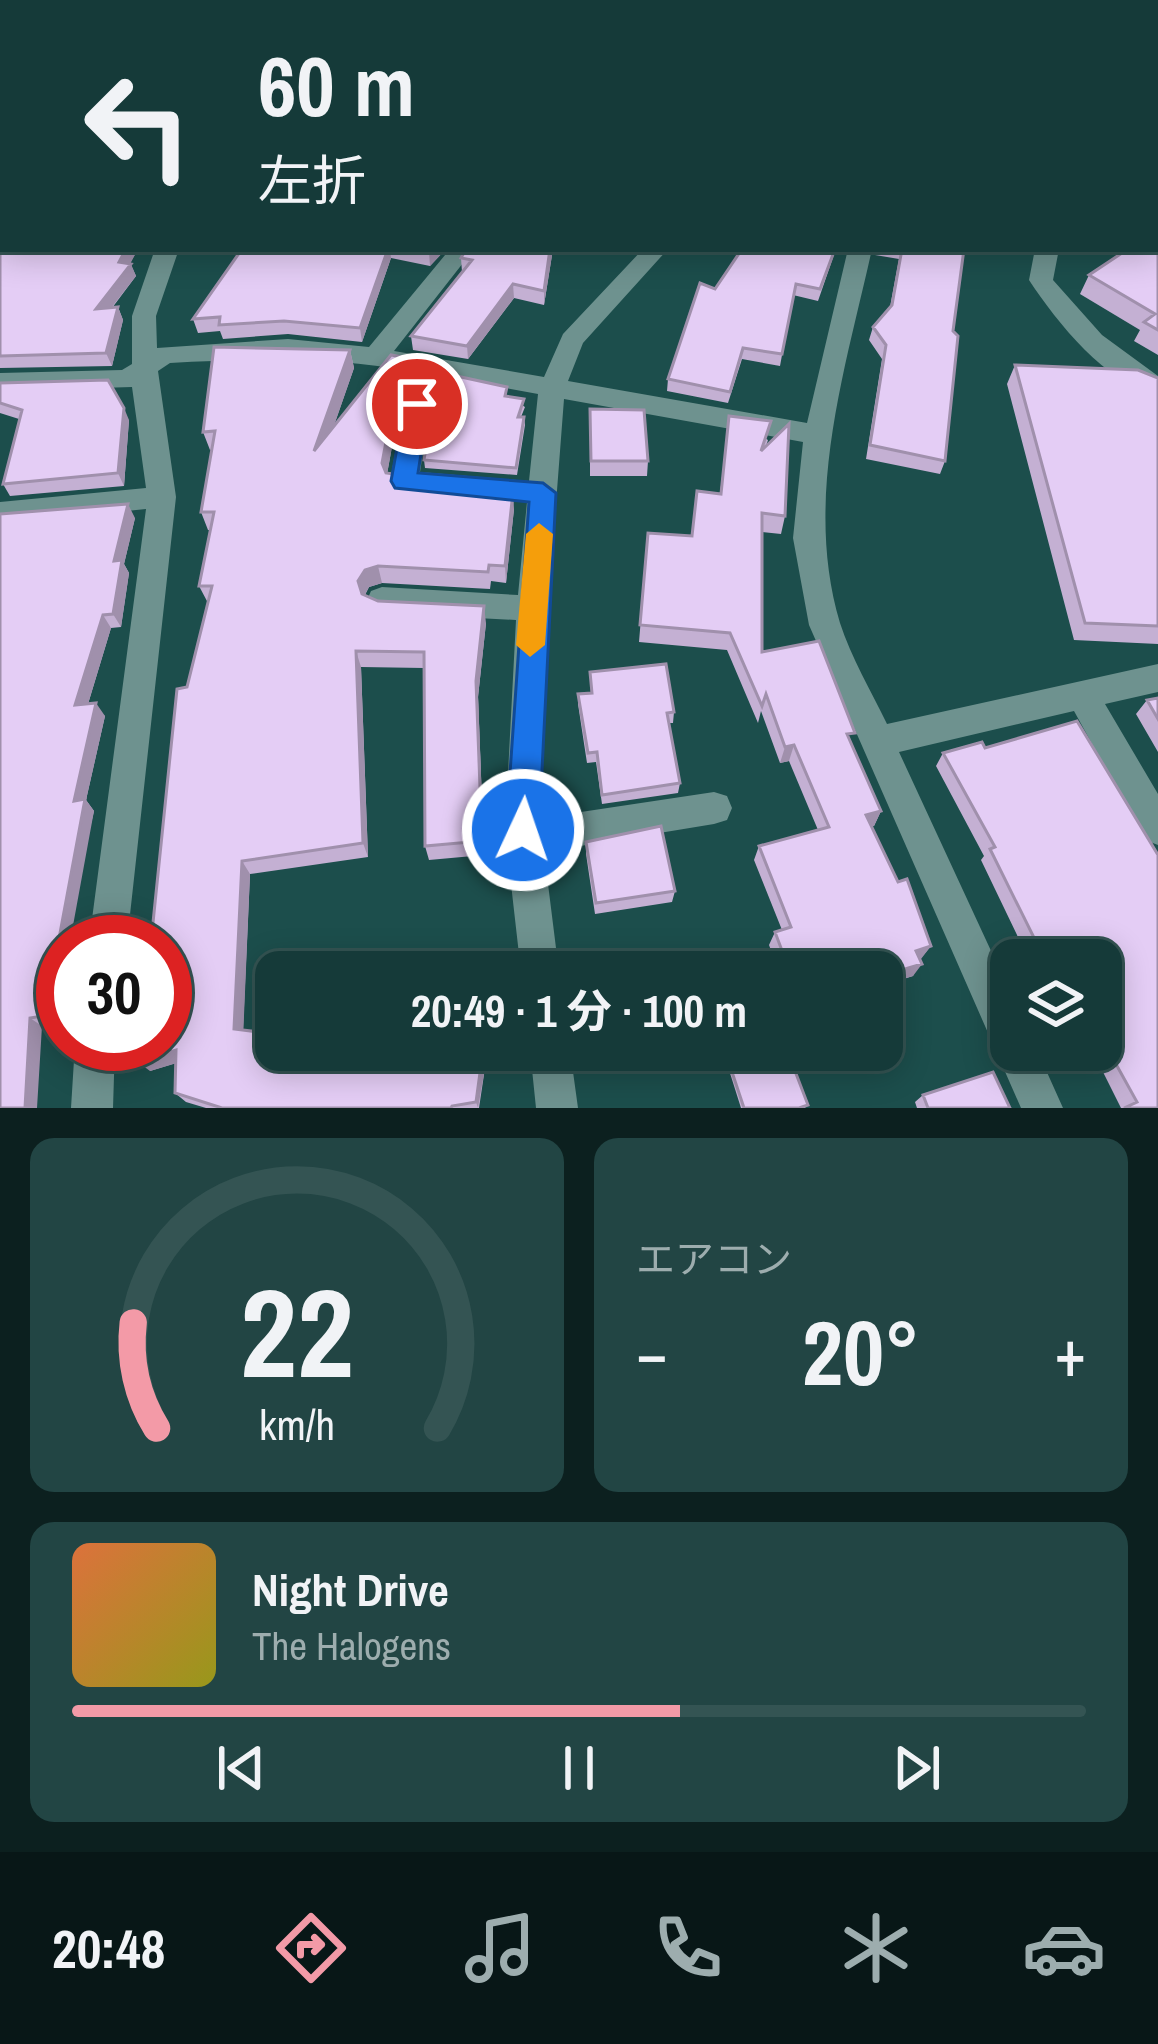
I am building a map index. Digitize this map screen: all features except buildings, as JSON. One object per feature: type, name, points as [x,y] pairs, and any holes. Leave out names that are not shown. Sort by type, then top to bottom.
[{"type":"street","points":[[111,915],[162,497],[144,363],[144,316],[166,252]]},
{"type":"street","points":[[376,356],[460,252]]},
{"type":"street","points":[[538,951],[524,838],[532,608],[553,388],[572,340],[653,252]]},
{"type":"street","points":[[859,252],[818,435],[808,538],[825,625],[990,992]]},
{"type":"street","points":[[1047,252],[1042,280],[1060,310],[1094,348],[1158,388]]},
{"type":"street","points":[[0,382],[127,379],[144,363],[218,350],[288,348],[376,356],[818,435]]},
{"type":"street","points":[[424,365],[404,481],[543,493]]},
{"type":"street","points":[[0,513],[162,497]]},
{"type":"street","points":[[382,600],[532,608]]},
{"type":"street","points":[[879,741],[1158,678]]},
{"type":"street","points":[[1083,698],[1158,828]]},
{"type":"street","points":[[524,838],[714,808]]},
{"type":"street","points":[[92,1108],[93,1071]]},
{"type":"street","points":[[553,1071],[557,1108]]},
{"type":"street","points":[[1025,1071],[1042,1108]]},
{"type":"slow traffic","points":[[530,645],[539,534]]},
{"type":"route","points":[[417,404],[404,481],[543,493],[532,608],[523,830]]}]
